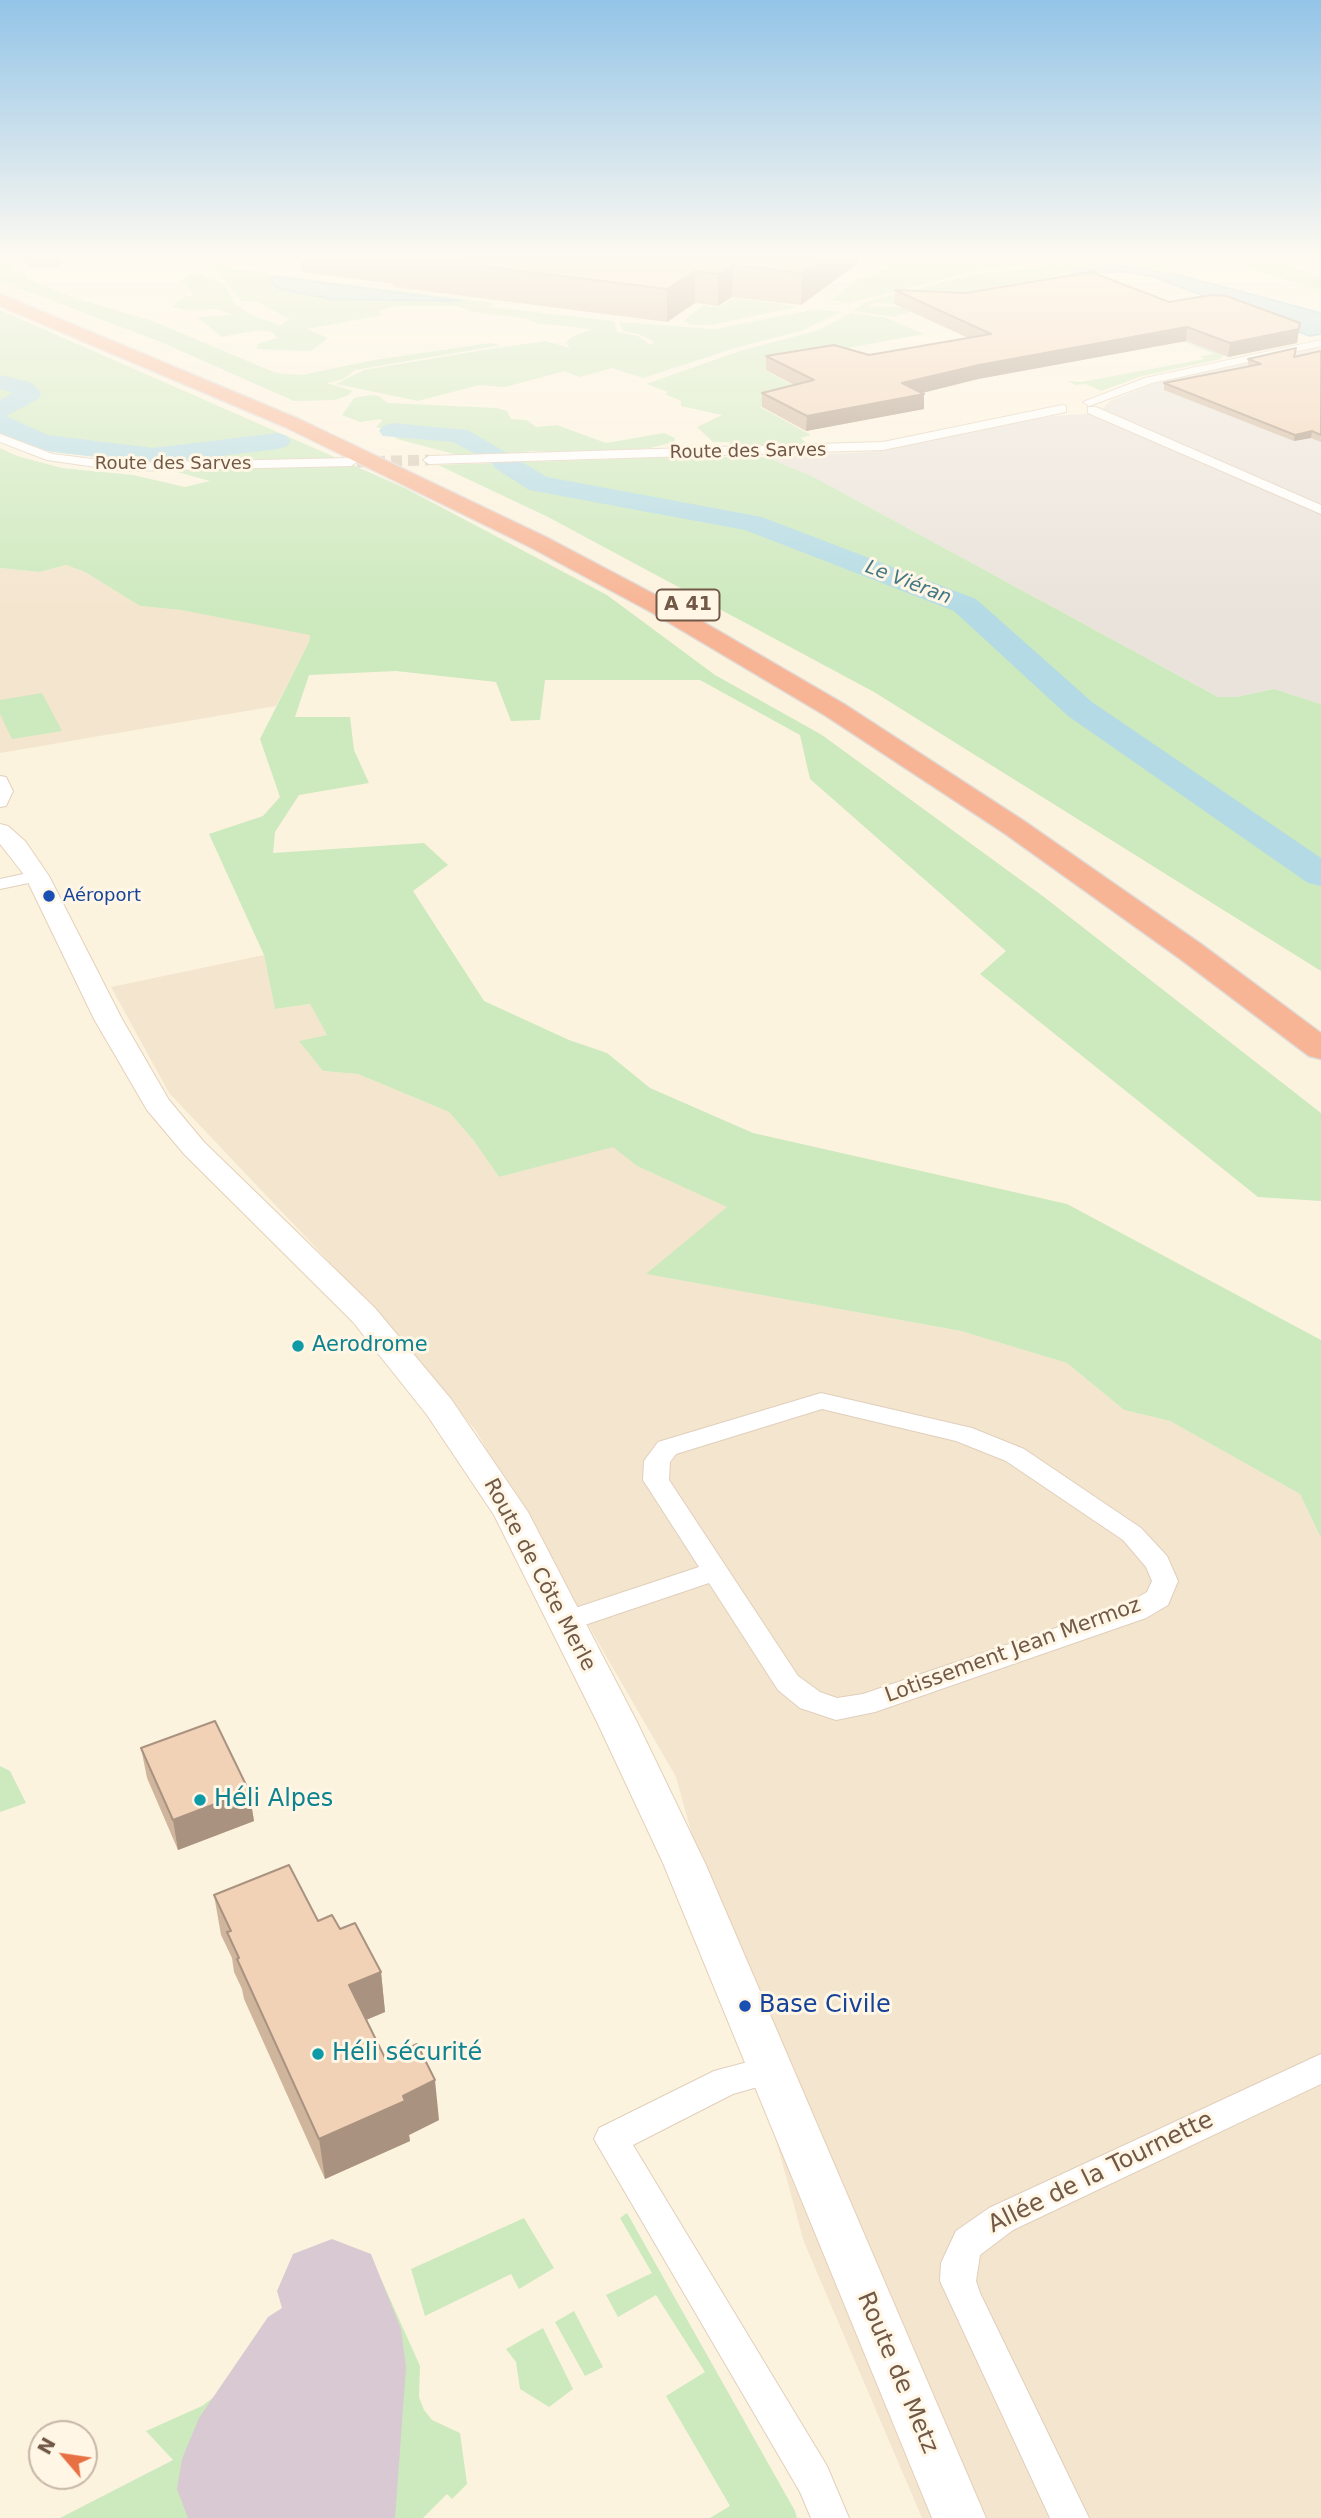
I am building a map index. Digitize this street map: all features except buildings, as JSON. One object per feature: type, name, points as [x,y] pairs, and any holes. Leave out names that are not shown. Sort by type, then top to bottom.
[{"type":"highway","name":"A 41","points":[[183,377],[292,423],[538,542],[660,607],[835,710],[1014,827],[1190,951],[1321,1049]]},
{"type":"highway","name":"A 41","points":[[213,377],[313,417],[558,536],[684,603],[859,704],[1037,817],[1321,1019]]},
{"type":"main road","name":"Route de Côte Merle","points":[[0,831],[34,871],[108,1019],[157,1104],[194,1148],[365,1315],[439,1407],[510,1512],[617,1722],[684,1863],[836,2227]]},
{"type":"main road","name":"Route de Metz","points":[[836,2227],[959,2518]]},
{"type":"street","name":"Route des Sarves","points":[[429,460],[828,450],[883,446],[1079,404],[1165,377]]},
{"type":"street","points":[[1079,404],[1321,510]]},
{"type":"street","name":"Route des Sarves","points":[[0,438],[26,450],[76,463],[149,467],[351,462]]},
{"type":"street","points":[[149,467],[188,479]]},
{"type":"street","points":[[0,781],[5,791],[0,802]]},
{"type":"street","points":[[0,874],[34,871]]},
{"type":"street","points":[[0,884],[34,871]]},
{"type":"street","name":"Lotissement Jean Mermoz","points":[[821,1401],[963,1434],[1015,1455],[1132,1534],[1158,1563],[1165,1581],[1158,1598],[1136,1611],[865,1704],[836,1709],[810,1700],[788,1683],[715,1571],[656,1480],[657,1461],[667,1448],[688,1440],[821,1401]]},
{"type":"street","points":[[564,1622],[715,1571]]},
{"type":"street","name":"Allée de la Tournette","points":[[1070,2518],[961,2289],[959,2263],[968,2243],[1000,2219],[1321,2068]]},
{"type":"street","points":[[770,2070],[726,2081],[611,2139],[808,2469],[830,2518]]},
{"type":"shaded area","points":[[1182,377],[1321,377],[1321,704],[1274,689],[1236,697],[1218,697],[812,476],[766,457],[870,452],[1052,416],[1099,413],[1110,401],[1157,382]]},
{"type":"shaded area","points":[[66,565],[85,572],[140,606],[181,610],[310,634],[309,642],[276,706],[0,753],[0,568],[40,572]]},
{"type":"shaded area","points":[[264,955],[275,1009],[310,1004],[327,1035],[300,1041],[323,1071],[358,1074],[449,1112],[474,1141],[499,1177],[613,1146],[637,1166],[728,1207],[647,1274],[961,1331],[1067,1363],[1124,1410],[1170,1421],[1300,1494],[1321,1538],[1321,2518],[922,2518],[804,2242],[676,1777],[476,1431],[375,1310],[169,1093],[111,987]]},
{"type":"green space","points":[[0,377],[151,377],[405,488],[607,595],[715,675],[822,735],[1044,897],[1321,1113],[1321,1201],[1258,1197],[980,974],[1006,951],[810,779],[800,735],[700,680],[545,680],[540,720],[511,721],[496,682],[396,671],[309,675],[295,717],[350,717],[354,750],[369,783],[299,795],[275,832],[273,853],[424,843],[448,865],[413,891],[484,1001],[569,1040],[607,1053],[650,1088],[753,1133],[1067,1204],[1321,1340],[1321,1538],[1300,1494],[1170,1421],[1124,1410],[1067,1363],[961,1331],[646,1274],[727,1207],[637,1166],[613,1147],[499,1177],[474,1141],[449,1112],[358,1074],[323,1071],[299,1041],[327,1035],[310,1004],[275,1009],[264,955],[209,834],[263,816],[280,797],[260,739],[309,642],[310,635],[181,610],[140,606],[85,572],[66,565],[40,572],[0,568],[0,448],[17,456],[62,468],[133,475],[185,487],[210,481],[130,459],[60,453],[34,447],[0,427]]},
{"type":"green space","points":[[239,377],[346,377],[327,383],[353,391],[335,400],[294,401]]},
{"type":"green space","points":[[351,377],[544,377],[505,387],[479,385],[418,401],[336,384]]},
{"type":"green space","points":[[667,377],[777,377],[807,393],[760,407],[811,435],[801,438],[807,444],[731,448],[729,442],[713,442],[697,427],[722,415],[681,406],[681,401],[665,394],[668,392],[646,384]]},
{"type":"green space","points":[[1110,377],[1141,377],[1101,391],[1086,384],[1076,385],[1067,381],[1081,382]]},
{"type":"green space","points":[[379,396],[387,403],[497,408],[507,411],[511,419],[527,420],[536,427],[557,425],[606,443],[664,433],[675,438],[674,442],[650,448],[592,453],[531,451],[492,458],[454,454],[397,439],[388,430],[376,427],[381,419],[360,422],[342,415],[354,398]]},
{"type":"green space","points":[[679,457],[766,457],[812,476],[1218,697],[1236,697],[1274,689],[1321,704],[1321,971],[874,692],[548,517],[438,465]]},
{"type":"green space","points":[[42,693],[62,731],[12,739],[0,714],[0,700]]},
{"type":"green space","points":[[0,1766],[10,1771],[26,1803],[0,1812]]},
{"type":"green space","points":[[627,2213],[797,2518],[710,2518],[730,2506],[666,2396],[705,2372],[656,2295],[618,2317],[606,2295],[652,2273],[620,2218]]},
{"type":"green space","points":[[524,2218],[554,2268],[519,2289],[511,2274],[425,2316],[411,2269]]},
{"type":"green space","points":[[381,2279],[420,2366],[419,2397],[424,2410],[432,2420],[460,2433],[467,2484],[452,2499],[447,2494],[423,2518],[364,2518],[367,2298]]},
{"type":"green space","points":[[574,2311],[603,2367],[585,2376],[555,2322]]},
{"type":"green space","points":[[307,2313],[306,2328],[287,2359],[240,2417],[219,2454],[212,2486],[220,2518],[60,2518],[173,2460],[146,2431],[202,2406],[251,2369]]},
{"type":"green space","points":[[543,2328],[573,2389],[549,2407],[520,2389],[516,2362],[506,2349]]},
{"type":"green space","points":[[320,2375],[327,2377],[331,2388],[324,2420],[296,2424],[277,2480],[314,2488],[315,2497],[291,2503],[278,2498],[269,2486],[265,2471],[266,2456],[273,2437],[305,2385]]},
{"type":"waterway","name":"Le Viéran","points":[[0,382],[21,387],[29,394],[0,410]]},
{"type":"waterway","name":"Le Viéran","points":[[0,422],[28,438],[46,443],[153,456],[278,441]]},
{"type":"waterway","name":"Le Viéran","points":[[392,431],[459,435],[491,454]]},
{"type":"waterway","name":"Le Viéran","points":[[504,462],[539,484],[752,523],[965,605],[1080,709],[1321,875]]},
{"type":"taxiway","points":[[332,2291],[345,2329]]},
{"type":"taxiway","points":[[256,2518],[243,2507],[236,2489],[240,2459],[308,2356],[345,2329]]},
{"type":"taxiway","points":[[336,2518],[349,2367],[345,2329]]},
{"type":"tunnel","points":[[357,462],[429,460]]},
{"type":"place","name":"Aéroport","points":[[49,896]]},
{"type":"place","name":"Aerodrome","points":[[298,1346]]},
{"type":"place","name":"Héli Alpes","points":[[200,1800]]},
{"type":"place","name":"Base Civile","points":[[745,2006]]},
{"type":"place","name":"Héli sécurité","points":[[318,2054]]}]
